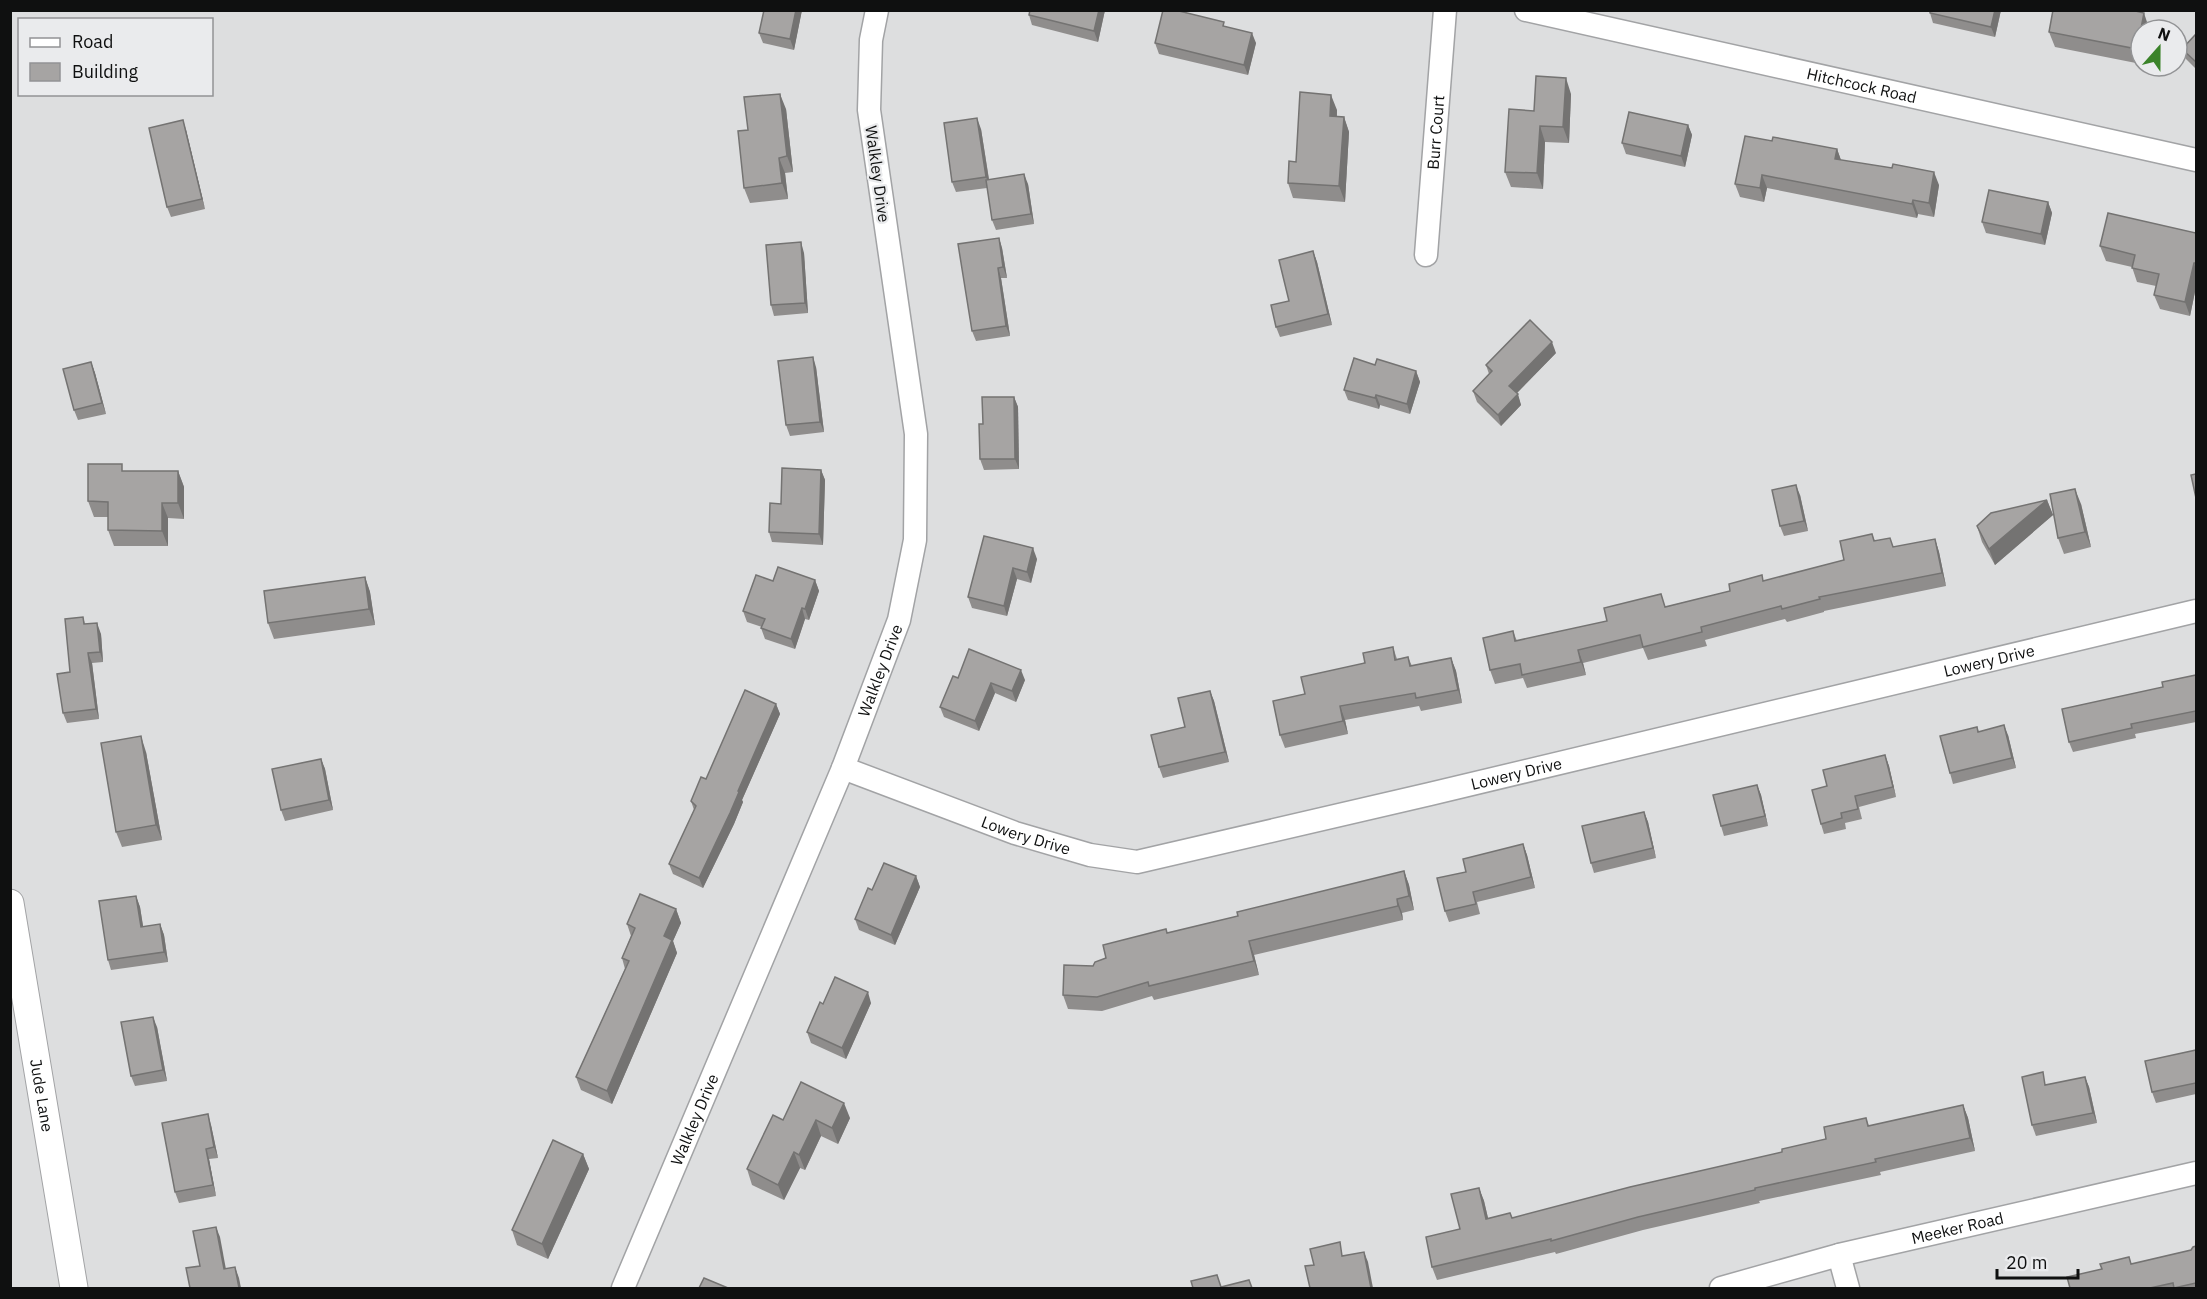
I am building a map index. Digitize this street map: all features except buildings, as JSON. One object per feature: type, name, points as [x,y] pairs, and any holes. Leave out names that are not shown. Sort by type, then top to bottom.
[{"type":"street","name":"Walkley Drive","points":[[623,1288],[843,768],[899,620],[915,540],[916,434],[869,110],[871,40],[877,10]]},
{"type":"street","name":"Burr Court","points":[[1426,255],[1444,10]]},
{"type":"street","name":"Hitchcock Road","points":[[1526,10],[2196,160]]},
{"type":"street","name":"Lowery Drive","points":[[843,768],[1015,833],[1090,855],[1137,862],[1441,792],[2196,611]]},
{"type":"street","name":"Jude Lane","points":[[10,903],[74,1288]]},
{"type":"street","name":"Meeker Road","points":[[1721,1288],[1839,1255],[2196,1173]]},
{"type":"street","points":[[1839,1255],[1848,1288]]}]
